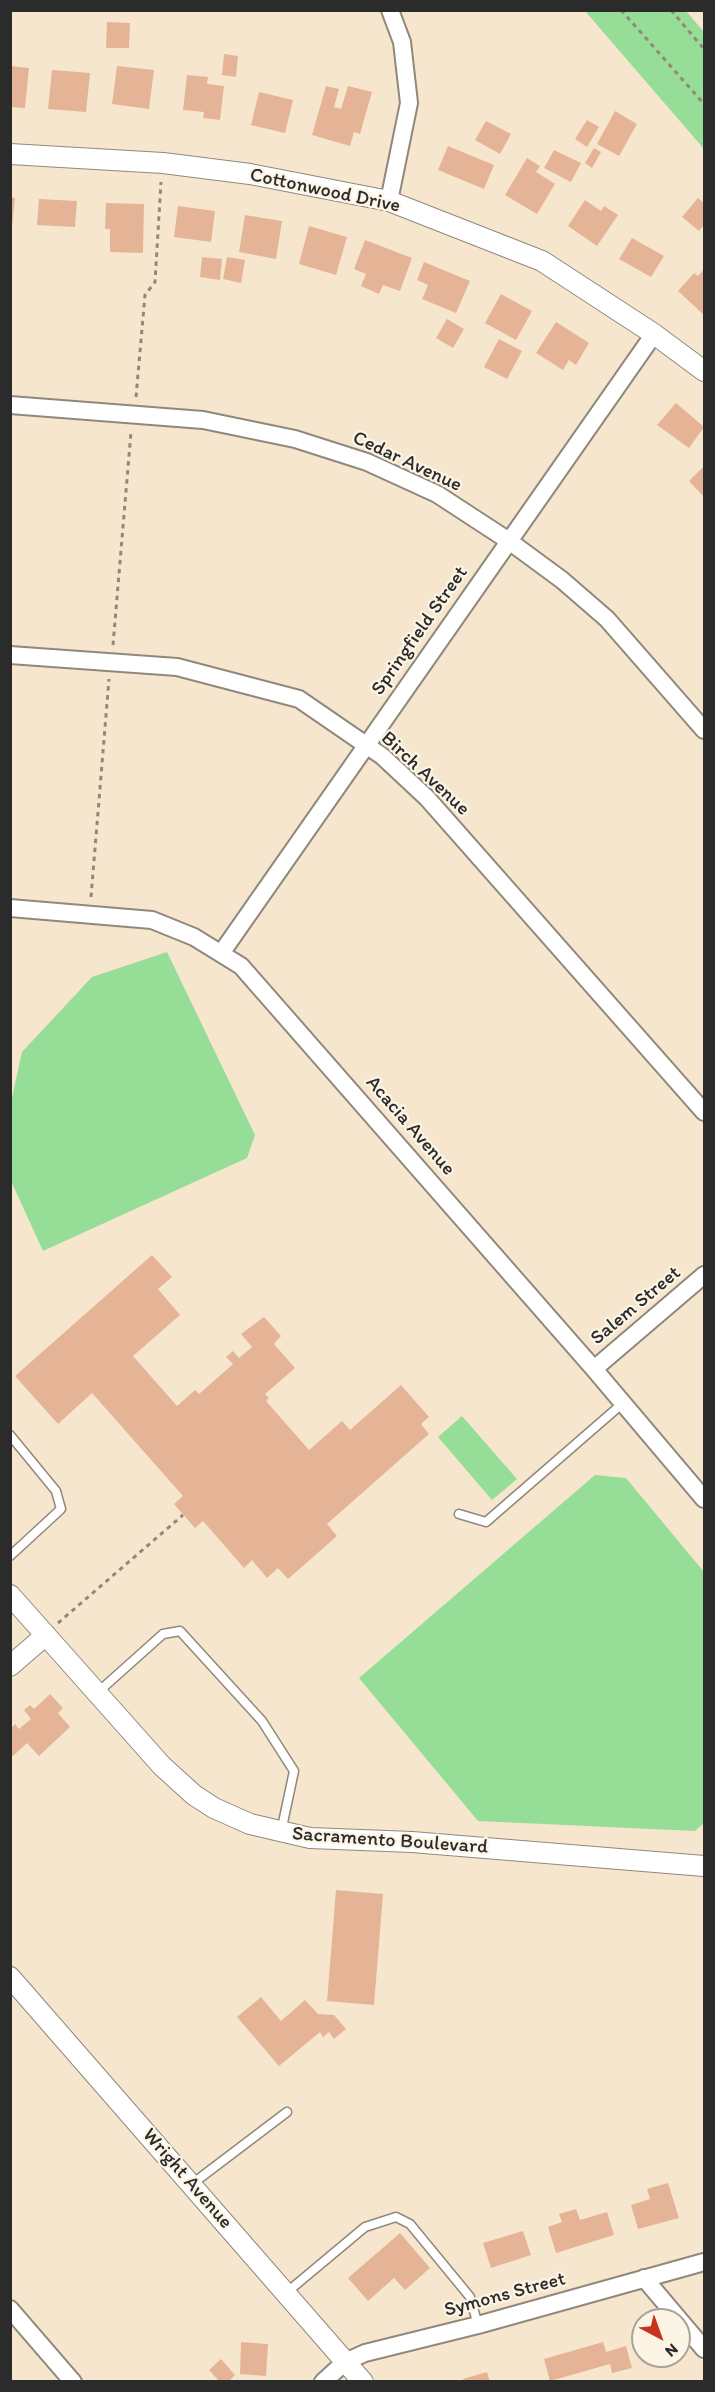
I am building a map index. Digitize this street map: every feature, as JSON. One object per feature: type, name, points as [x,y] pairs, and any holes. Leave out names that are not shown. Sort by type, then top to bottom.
[{"type":"street","points":[[389,201],[409,103],[402,42],[390,10]]},
{"type":"street","name":"Cottonwood Drive","points":[[10,154],[163,163],[239,172],[389,201],[542,261],[654,334],[705,371]]},
{"type":"street","name":"Springfield Street","points":[[222,952],[654,334]]},
{"type":"street","name":"Cedar Avenue","points":[[10,405],[203,420],[295,439],[367,462],[436,494],[509,541],[562,580],[607,620],[705,730]]},
{"type":"street","name":"Birch Avenue","points":[[10,655],[177,667],[299,699],[382,756],[427,798],[705,1112]]},
{"type":"street","name":"Acacia Avenue","points":[[10,908],[152,920],[183,931],[222,952],[255,980],[594,1368],[705,1499]]},
{"type":"street","name":"Salem Street","points":[[594,1368],[705,1275]]},
{"type":"street","name":"Sacramento Boulevard","points":[[10,1595],[162,1766],[194,1795],[214,1808],[250,1824],[310,1838],[412,1842],[705,1866]]},
{"type":"street","points":[[10,1666],[46,1635]]},
{"type":"street","name":"Wright Avenue","points":[[10,1977],[363,2382]]},
{"type":"street","name":"Symons Street","points":[[323,2382],[345,2362],[365,2353],[478,2325],[705,2262]]},
{"type":"street","points":[[644,2278],[705,2349]]},
{"type":"street","points":[[10,2309],[73,2382]]},
{"type":"lane","points":[[459,1514],[486,1521],[623,1403]]},
{"type":"lane","points":[[10,1435],[56,1491],[61,1509],[10,1556]]},
{"type":"lane","points":[[97,1693],[163,1634],[180,1631],[262,1720],[294,1770],[281,1833]]},
{"type":"lane","points":[[192,2185],[287,2112]]},
{"type":"lane","points":[[285,2293],[365,2227],[396,2217],[410,2224],[470,2297],[478,2325]]},
{"type":"path","points":[[621,10],[705,104]]},
{"type":"path","points":[[670,10],[705,49]]},
{"type":"path","points":[[136,397],[145,296],[155,282],[162,180]]},
{"type":"path","points":[[113,645],[132,427]]},
{"type":"path","points":[[91,897],[109,677]]},
{"type":"path","points":[[46,1635],[183,1515]]},
{"type":"green space","points":[[585,11],[686,11],[704,32],[704,149]]},
{"type":"green space","points":[[167,952],[255,1135],[247,1158],[43,1251],[11,1181],[11,1102],[22,1052],[92,977]]},
{"type":"green space","points":[[462,1416],[517,1479],[492,1500],[438,1437]]},
{"type":"green space","points":[[595,1475],[626,1478],[704,1572],[704,1823],[695,1831],[478,1821],[359,1678]]},
{"type":"building","points":[[107,22],[130,23],[129,48],[106,48]]},
{"type":"building","points":[[224,54],[238,56],[236,77],[222,75]]},
{"type":"building","points":[[10,66],[29,68],[25,108],[10,107]]},
{"type":"building","points":[[117,66],[154,70],[149,109],[112,104]]},
{"type":"building","points":[[52,70],[90,73],[86,112],[48,109]]},
{"type":"building","points":[[187,75],[208,77],[207,84],[224,86],[220,120],[203,118],[204,112],[183,110]]},
{"type":"building","points":[[326,86],[339,89],[334,107],[341,109],[348,86],[372,92],[360,134],[354,132],[350,146],[312,135]]},
{"type":"building","points":[[259,92],[293,100],[285,133],[251,125]]},
{"type":"building","points":[[615,111],[637,124],[619,156],[597,144]]},
{"type":"building","points":[[587,120],[599,127],[587,147],[575,139]]},
{"type":"building","points":[[486,121],[511,134],[500,154],[475,140]]},
{"type":"building","points":[[448,146],[494,165],[484,189],[438,170]]},
{"type":"building","points":[[594,148],[601,152],[592,168],[585,163]]},
{"type":"building","points":[[554,150],[581,163],[571,182],[544,168]]},
{"type":"building","points":[[527,158],[540,166],[536,172],[555,184],[537,214],[505,195]]},
{"type":"building","points":[[10,197],[15,198],[12,227],[10,226]]},
{"type":"building","points":[[698,198],[704,203],[704,225],[699,231],[682,217]]},
{"type":"building","points":[[39,199],[77,201],[75,227],[37,225]]},
{"type":"building","points":[[585,200],[601,211],[604,206],[618,215],[597,246],[568,226]]},
{"type":"building","points":[[106,203],[144,204],[143,253],[110,252],[110,229],[105,229]]},
{"type":"building","points":[[178,206],[215,211],[211,242],[174,237]]},
{"type":"building","points":[[245,215],[282,221],[276,259],[239,252]]},
{"type":"building","points":[[309,226],[347,237],[336,275],[299,264]]},
{"type":"building","points":[[632,238],[664,256],[651,277],[619,259]]},
{"type":"building","points":[[365,240],[412,258],[400,291],[383,285],[379,294],[361,286],[366,274],[354,269]]},
{"type":"building","points":[[202,257],[222,259],[220,280],[200,277]]},
{"type":"building","points":[[227,257],[245,260],[241,283],[223,279]]},
{"type":"building","points":[[424,262],[470,281],[456,313],[422,299],[428,285],[417,280]]},
{"type":"building","points":[[704,269],[704,315],[678,291],[694,273],[698,276]]},
{"type":"building","points":[[501,294],[532,311],[516,340],[485,323]]},
{"type":"building","points":[[447,319],[464,329],[453,348],[436,338]]},
{"type":"building","points":[[556,322],[589,343],[576,365],[569,360],[563,370],[536,353]]},
{"type":"building","points":[[499,339],[522,351],[507,379],[484,367]]},
{"type":"building","points":[[676,403],[704,427],[689,448],[657,425]]},
{"type":"building","points":[[704,466],[704,493],[702,495],[689,481]]},
{"type":"building","points":[[152,1255],[172,1277],[158,1289],[180,1315],[133,1356],[177,1406],[195,1390],[199,1394],[233,1364],[226,1357],[233,1351],[239,1358],[252,1347],[241,1334],[264,1317],[281,1336],[274,1344],[295,1368],[265,1394],[269,1398],[266,1401],[309,1450],[342,1421],[350,1430],[401,1385],[429,1417],[421,1424],[429,1434],[327,1524],[337,1536],[288,1579],[278,1568],[267,1578],[252,1560],[244,1568],[203,1521],[195,1528],[174,1504],[183,1496],[92,1393],[58,1424],[15,1376]]},
{"type":"building","points":[[50,1694],[63,1708],[58,1713],[70,1727],[39,1756],[27,1743],[13,1756],[10,1753],[10,1729],[15,1724],[19,1729],[31,1719],[24,1710],[30,1705],[34,1709]]},
{"type":"building","points":[[336,1890],[383,1894],[374,2005],[327,2001]]},
{"type":"building","points":[[261,1997],[281,2021],[305,2000],[318,2014],[334,2015],[346,2029],[334,2039],[329,2032],[323,2037],[320,2032],[279,2066],[237,2017]]},
{"type":"building","points":[[668,2183],[679,2218],[638,2229],[631,2205],[650,2199],[647,2189]]},
{"type":"building","points":[[576,2209],[580,2220],[607,2212],[614,2235],[556,2253],[548,2227],[562,2222],[559,2214]]},
{"type":"building","points":[[523,2231],[531,2255],[491,2268],[483,2243]]},
{"type":"building","points":[[400,2233],[430,2268],[405,2290],[394,2278],[368,2301],[348,2278]]},
{"type":"building","points":[[241,2342],[268,2344],[266,2376],[240,2374]]},
{"type":"building","points":[[603,2342],[606,2352],[626,2346],[632,2368],[612,2373],[610,2364],[550,2381],[544,2359]]},
{"type":"building","points":[[221,2359],[235,2375],[228,2382],[220,2382],[209,2370]]},
{"type":"building","points":[[487,2372],[490,2382],[464,2382],[463,2379]]}]
